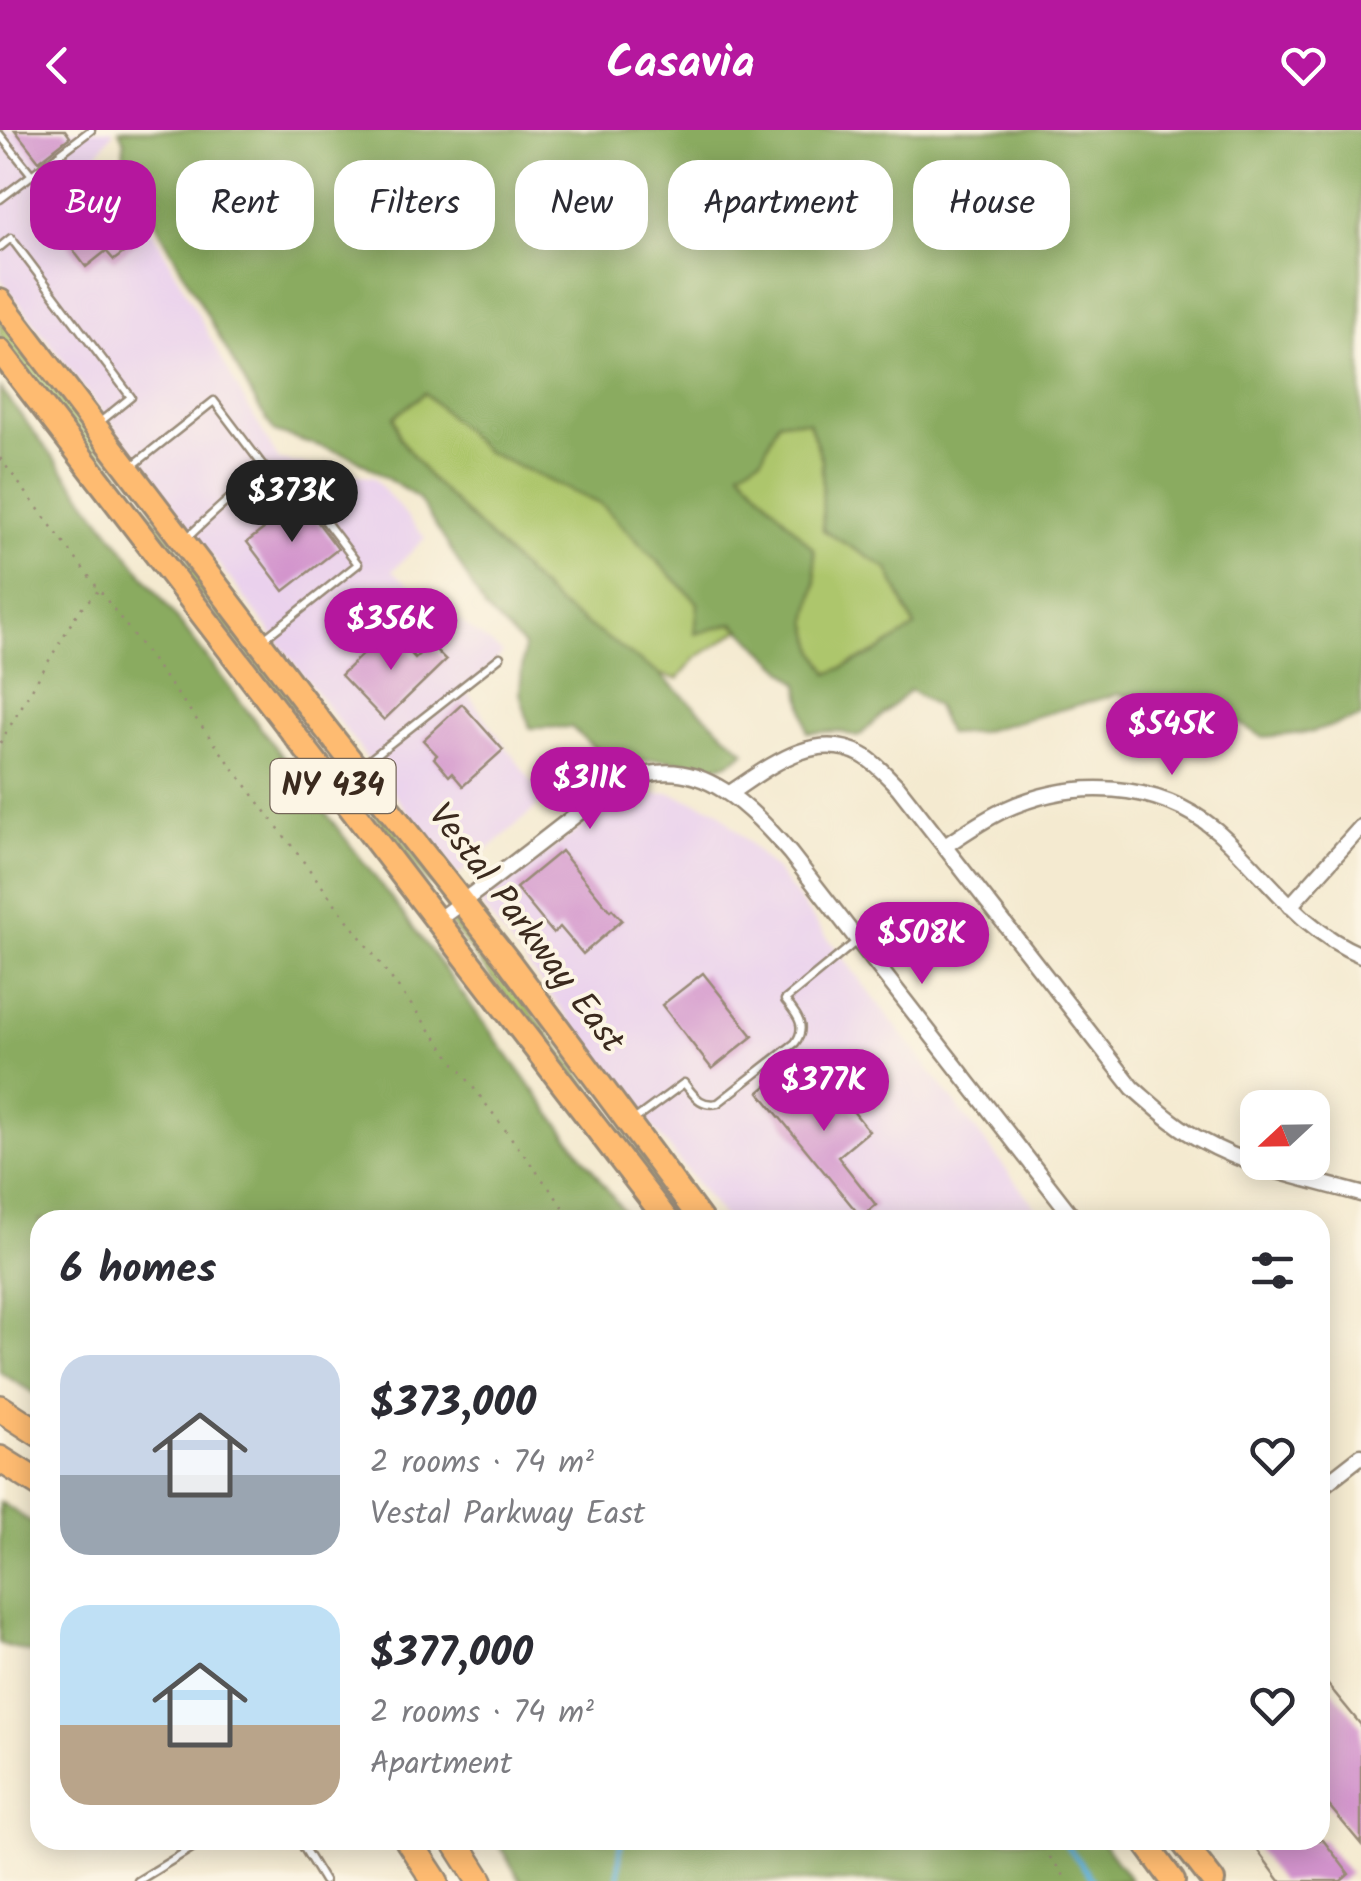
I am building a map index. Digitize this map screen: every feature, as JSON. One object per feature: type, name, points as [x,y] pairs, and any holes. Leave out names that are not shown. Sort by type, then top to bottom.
[{"type":"highway","points":[[0,1408],[30,1428]]},
{"type":"highway","points":[[0,1459],[30,1478]]},
{"type":"highway","points":[[398,1850],[414,1881]]},
{"type":"highway","points":[[415,1850],[435,1881]]},
{"type":"highway","points":[[460,1850],[480,1881]]},
{"type":"main road","name":"Vestal Parkway East","points":[[0,301],[694,1210]]},
{"type":"main road","name":"Vestal Parkway East","points":[[0,350],[659,1210]]},
{"type":"main road","points":[[1150,1850],[1173,1881]]},
{"type":"main road","points":[[1189,1850],[1213,1881]]},
{"type":"street","points":[[730,794],[807,748],[833,746],[865,756],[898,786],[1133,1088],[1201,1141],[1232,1155],[1361,1194]]},
{"type":"street","points":[[436,921],[581,811],[632,779],[667,772],[697,777],[756,813],[1067,1210]]},
{"type":"street","points":[[945,846],[974,826],[1028,801],[1073,790],[1107,789],[1161,798],[1215,830],[1328,939],[1361,955]]},
{"type":"street","points":[[1290,906],[1361,827]]},
{"type":"street","points":[[1330,1480],[1361,1456]]},
{"type":"lane","points":[[51,160],[90,130]]},
{"type":"lane","points":[[0,135],[30,172]]},
{"type":"lane","points":[[0,199],[30,176]]},
{"type":"lane","points":[[0,247],[11,238],[131,397],[95,426]]},
{"type":"lane","points":[[128,469],[214,402],[268,471]]},
{"type":"lane","points":[[183,541],[255,479],[268,471],[286,472],[358,564],[260,642]]},
{"type":"lane","points":[[358,769],[500,657]]},
{"type":"lane","points":[[629,1123],[684,1083],[699,1101],[718,1102],[795,1043],[802,1027],[785,1000],[858,940]]},
{"type":"lane","points":[[138,1881],[189,1850]]},
{"type":"lane","points":[[305,1850],[324,1881]]},
{"type":"path","points":[[0,458],[566,1210]]},
{"type":"path","points":[[0,743],[79,610],[99,590]]},
{"type":"path","points":[[1045,1850],[1068,1881]]},
{"type":"shaded area","points":[[0,130],[112,130],[97,154],[102,160],[30,160],[30,250],[156,250],[156,236],[279,460],[374,478],[425,538],[392,571],[503,653],[466,691],[545,800],[457,876],[0,278]]},
{"type":"shaded area","points":[[670,793],[717,810],[777,872],[1037,1210],[717,1210],[479,903],[622,797]]},
{"type":"green space","points":[[119,130],[1361,130],[1361,717],[1313,732],[1263,737],[1219,712],[1118,694],[979,732],[948,734],[936,706],[910,690],[858,737],[838,731],[808,733],[799,684],[734,623],[695,634],[698,603],[602,505],[485,451],[425,393],[394,417],[400,439],[429,477],[557,604],[659,674],[745,752],[714,767],[657,760],[616,767],[571,727],[530,728],[520,693],[524,646],[485,609],[418,498],[351,456],[275,432],[156,223],[156,160],[123,160],[124,141]],"holes":[[[779,420],[809,422],[822,460],[823,530],[888,569],[915,627],[877,652],[829,674],[816,652],[808,621],[816,582],[814,550],[740,470],[762,457]]]},
{"type":"green space","points":[[0,319],[435,881],[434,885],[426,880],[252,660],[0,336]]},
{"type":"green space","points":[[0,388],[401,911],[623,1210],[30,1210],[30,1391],[0,1372]]},
{"type":"green space","points":[[425,392],[485,451],[602,505],[698,603],[741,629],[696,658],[678,679],[658,674],[557,604],[429,477],[400,439],[394,416]]},
{"type":"green space","points":[[779,420],[809,422],[822,460],[823,530],[888,569],[915,628],[877,652],[829,674],[816,652],[808,621],[816,582],[814,550],[739,470],[762,457]]},
{"type":"green space","points":[[457,915],[682,1210],[669,1210],[450,923]]},
{"type":"green space","points":[[0,1502],[30,1522],[30,1652],[0,1644]]},
{"type":"green space","points":[[502,1850],[1108,1850],[1131,1881],[521,1881]]},
{"type":"building","points":[[15,130],[65,130],[70,137],[38,160]]},
{"type":"building","points":[[73,250],[127,250],[114,260],[106,251],[86,267]]},
{"type":"building","points":[[301,500],[338,549],[284,591],[247,542]]},
{"type":"building","points":[[388,629],[415,658],[430,644],[446,660],[384,720],[341,675]]},
{"type":"building","points":[[462,704],[503,750],[463,786],[452,773],[449,776],[423,740]]},
{"type":"building","points":[[561,851],[610,911],[622,920],[583,954],[560,927],[553,933],[516,888]]},
{"type":"building","points":[[703,973],[753,1036],[712,1069],[662,1005]]},
{"type":"building","points":[[776,1078],[798,1105],[828,1080],[869,1131],[838,1157],[876,1205],[870,1210],[855,1210],[759,1092]]},
{"type":"building","points":[[1330,1687],[1361,1725],[1361,1844],[1330,1807]]},
{"type":"building","points":[[1330,1849],[1349,1874],[1341,1881],[1280,1881],[1257,1850]]},
{"type":"waterway","points":[[618,1881],[620,1850]]},
{"type":"waterway","points":[[1071,1850],[1094,1881]]}]
